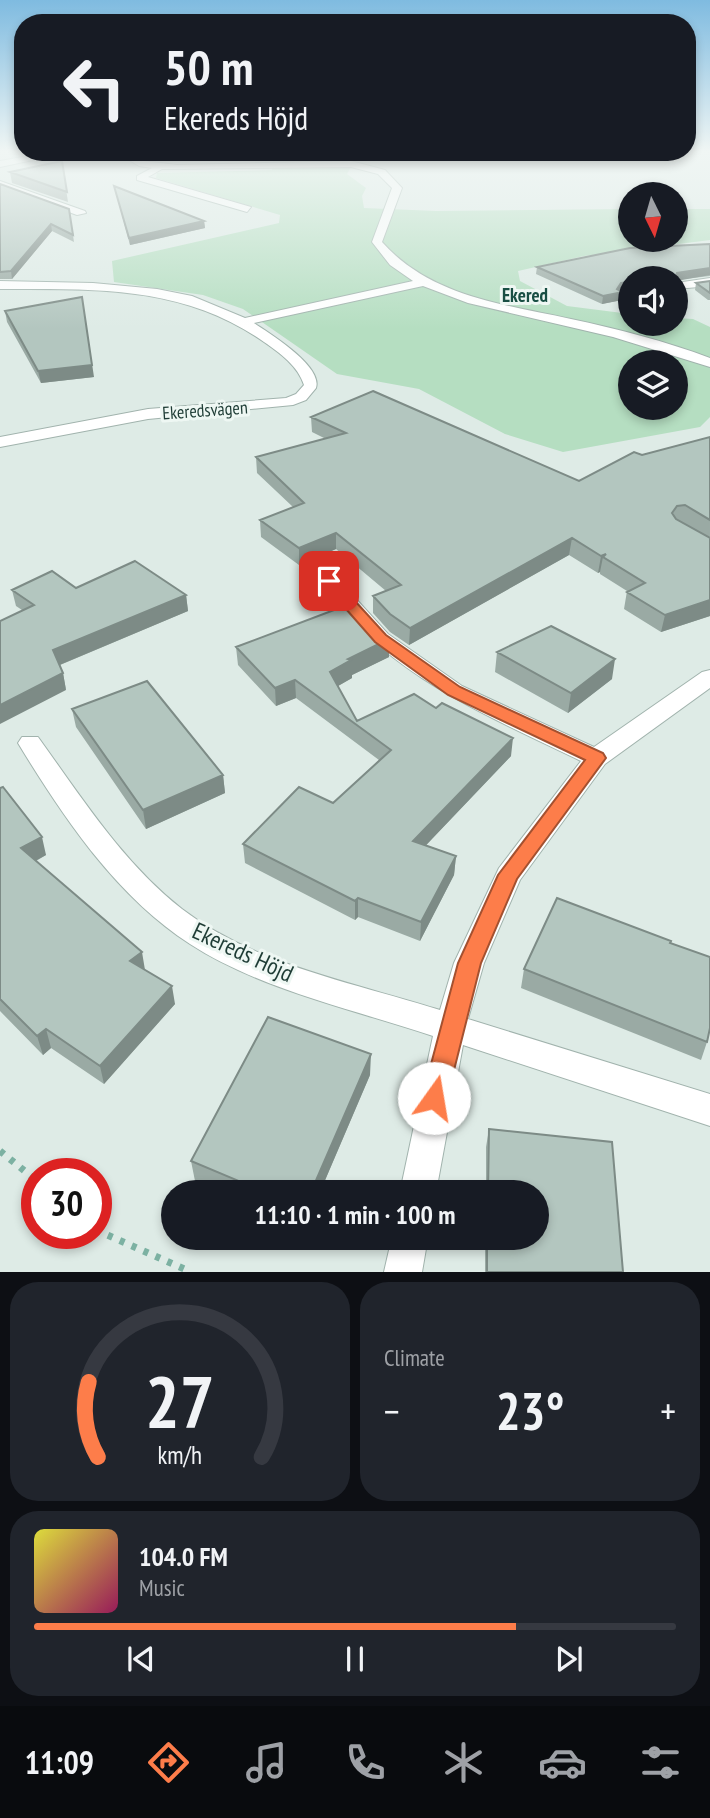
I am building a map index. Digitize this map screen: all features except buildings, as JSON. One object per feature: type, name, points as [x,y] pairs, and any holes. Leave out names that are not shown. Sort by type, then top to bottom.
[{"type":"street","points":[[73,210],[80,213]]},
{"type":"street","points":[[387,210],[377,242],[392,261],[424,282],[486,304],[586,326],[710,363]]},
{"type":"street","points":[[243,322],[424,282]]},
{"type":"street","points":[[688,285],[710,282]]},
{"type":"street","name":"Ekeredsvägen","points":[[0,285],[136,290],[202,305],[243,322],[306,371],[311,385],[301,397],[268,405],[148,414],[0,442]]},
{"type":"street","points":[[329,581],[380,639],[454,691],[596,758]]},
{"type":"street","points":[[420,1180],[451,1026],[469,963],[509,875],[596,758],[710,677]]},
{"type":"street","name":"Ekereds Höjd","points":[[30,743],[117,864],[163,908],[199,936],[268,969],[710,1110]]},
{"type":"street","points":[[404,1272],[408,1250]]},
{"type":"path","points":[[0,1151],[21,1168]]},
{"type":"path","points":[[112,1237],[191,1272]]},
{"type":"green space","points":[[264,210],[618,210],[618,252],[584,256],[518,271],[520,281],[567,306],[618,312],[618,336],[688,336],[688,319],[710,327],[710,417],[700,427],[563,452],[505,434],[419,389],[337,374],[243,309],[203,295],[114,282],[112,261],[279,223],[280,215]]},
{"type":"green space","points":[[688,210],[710,210],[710,240],[688,243]]},
{"type":"district","name":"Ekered","points":[[525,295]]},
{"type":"route","points":[[329,581],[380,639],[454,691],[596,758],[509,875],[469,963],[434,1098]]}]
